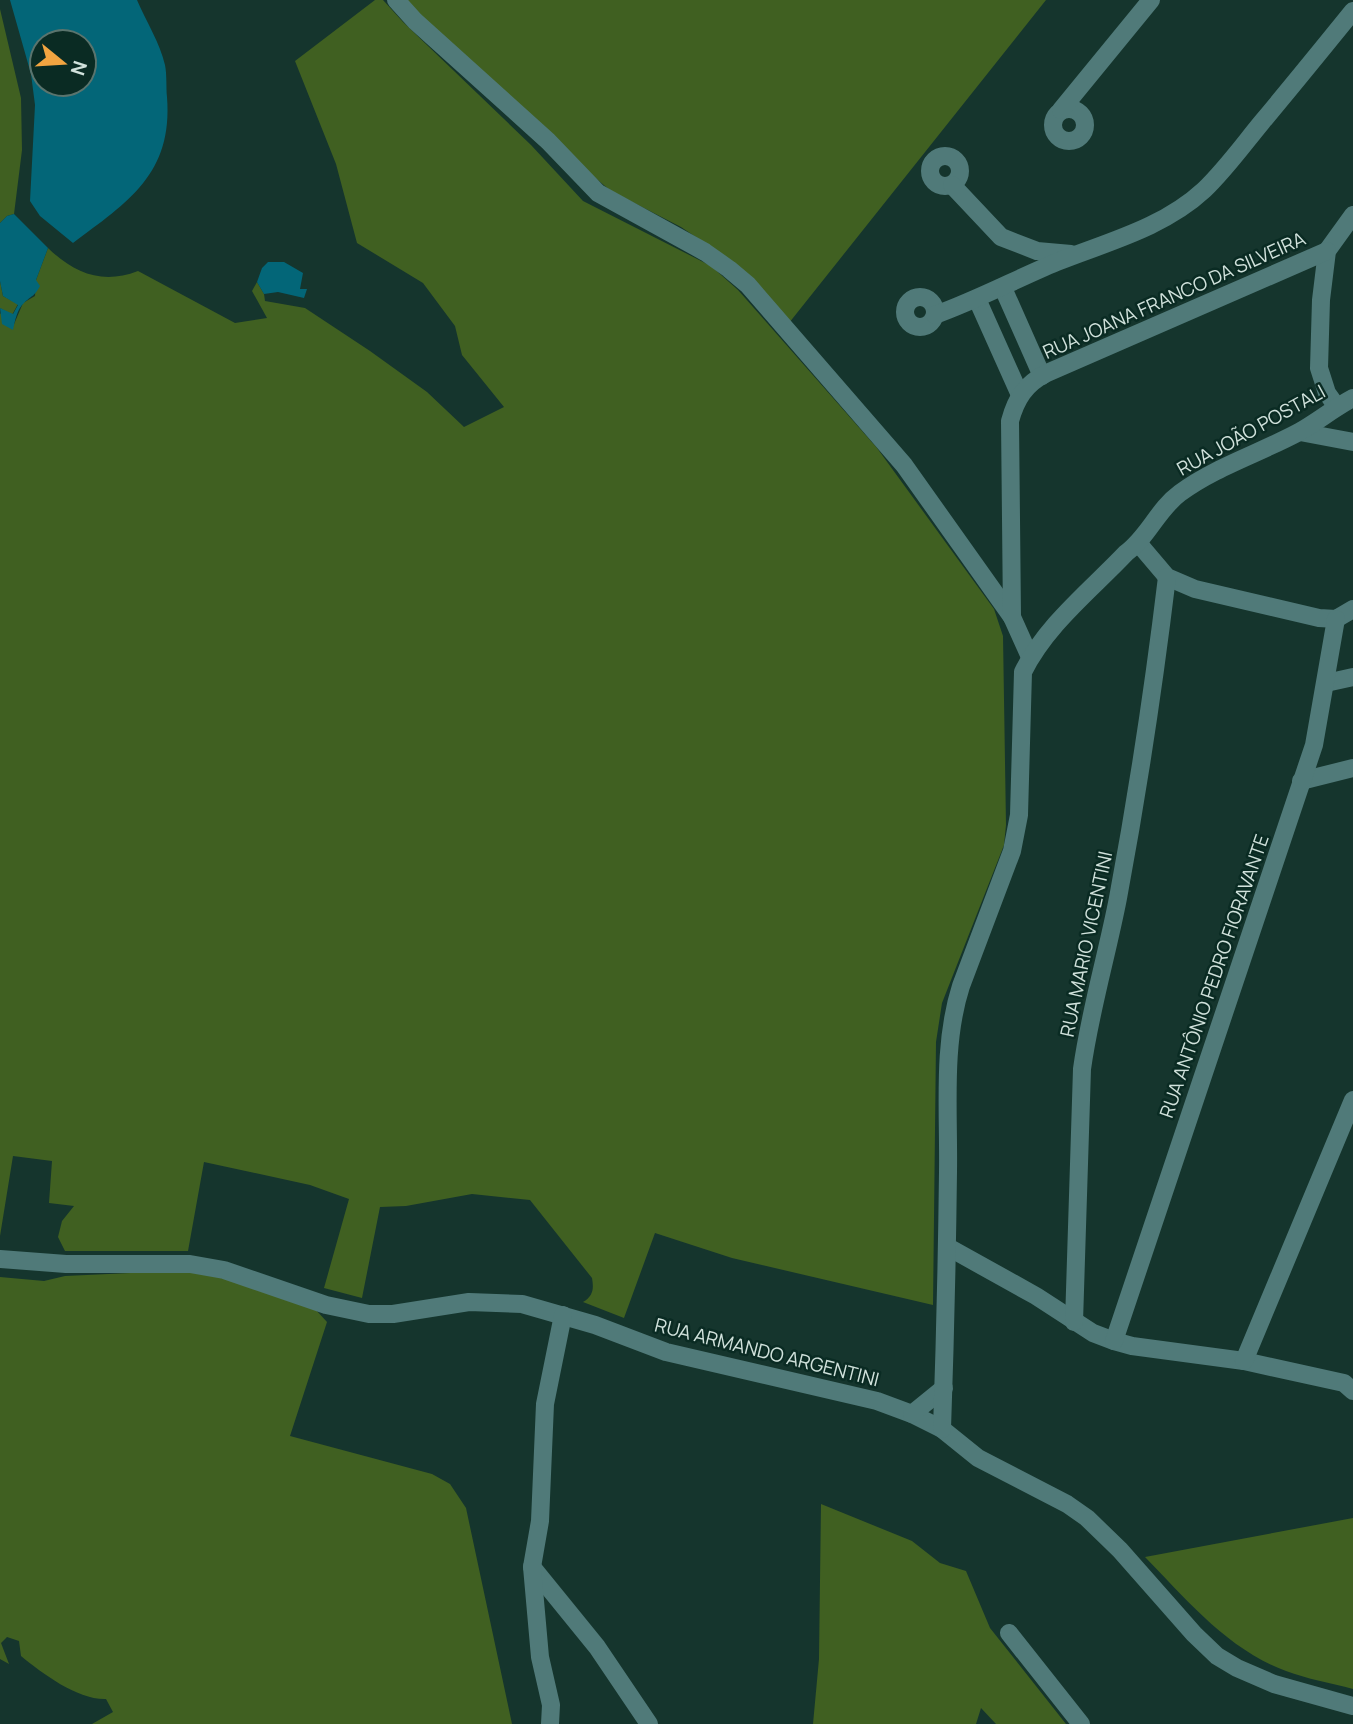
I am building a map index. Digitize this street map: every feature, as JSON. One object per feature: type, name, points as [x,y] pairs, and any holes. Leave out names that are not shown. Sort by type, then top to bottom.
[{"type":"street","points":[[396,0],[415,21],[548,141],[598,193],[705,252],[748,285],[896,454],[1012,617],[1030,657],[1023,672],[1019,815],[1012,851],[954,1008],[950,1043],[948,1247],[942,1429]]},
{"type":"street","points":[[1061,110],[1151,0]]},
{"type":"street","points":[[935,314],[977,299],[1162,220],[1204,190],[1353,11]]},
{"type":"street","points":[[952,185],[1017,251],[1020,271],[1008,285]]},
{"type":"street","points":[[1345,402],[1327,393],[1319,368],[1321,300],[1327,251],[1353,215]]},
{"type":"street","points":[[1002,237],[1037,251],[1081,253]]},
{"type":"street","name":"RUA JOANA FRANCO DA SILVEIRA","points":[[1020,395],[1034,380],[1042,376],[1327,251]]},
{"type":"street","points":[[1008,285],[1042,376]]},
{"type":"street","points":[[977,299],[1020,395],[1014,404],[1009,440],[1012,617]]},
{"type":"street","name":"RUA JOÃO POSTALI","points":[[1030,657],[1058,622],[1126,553],[1139,544],[1178,494],[1218,471],[1300,432],[1345,402]]},
{"type":"street","points":[[1300,432],[1353,442]]},
{"type":"street","points":[[1139,544],[1167,578],[1195,589],[1319,618],[1336,619],[1353,610]]},
{"type":"street","name":"RUA MARIO VICENTINI","points":[[1074,1322],[1082,1069],[1088,1027],[1113,925],[1129,841],[1167,578]]},
{"type":"street","name":"RUA ANTÔNIO PEDRO FIORAVANTE","points":[[1114,1341],[1314,745],[1336,619]]},
{"type":"street","points":[[1326,683],[1353,677]]},
{"type":"street","points":[[1301,781],[1353,768]]},
{"type":"street","points":[[1244,1361],[1353,1100]]},
{"type":"street","points":[[948,1247],[1036,1296],[1074,1322],[1114,1341],[1132,1346],[1244,1361],[1344,1383],[1353,1391]]},
{"type":"street","name":"RUA ARMANDO ARGENTINI","points":[[0,1259],[66,1264],[190,1264],[224,1270],[326,1305],[369,1314],[393,1314],[469,1302],[523,1304],[563,1315],[666,1352],[877,1401],[942,1429],[978,1458],[1068,1504],[1087,1518],[1217,1656],[1274,1684],[1353,1706]]},
{"type":"street","points":[[550,1724],[551,1705],[540,1657],[532,1567],[540,1521],[545,1404],[563,1315]]},
{"type":"street","points":[[912,1414],[944,1388]]},
{"type":"street","points":[[532,1567],[597,1647],[649,1724]]},
{"type":"street","points":[[1009,1633],[1082,1724]]},
{"type":"green space","points":[[375,0],[383,0],[531,145],[583,201],[711,266],[738,290],[877,448],[994,609],[1003,636],[1006,825],[1004,845],[942,1003],[936,1042],[933,1305],[732,1258],[655,1233],[624,1318],[583,1302],[592,1292],[592,1278],[530,1200],[472,1194],[406,1206],[380,1207],[362,1298],[324,1288],[349,1199],[310,1185],[204,1162],[188,1251],[65,1251],[58,1237],[62,1221],[74,1206],[49,1203],[52,1161],[13,1156],[0,1236],[0,313],[12,329],[23,303],[35,296],[36,280],[48,248],[68,264],[89,274],[112,277],[138,271],[235,323],[267,318],[252,291],[257,282],[265,301],[305,308],[427,392],[464,427],[504,407],[462,355],[455,326],[423,283],[357,243],[336,164],[295,61]]},
{"type":"green space","points":[[404,0],[1046,0],[789,323],[718,252],[681,227],[611,191],[587,171]]},
{"type":"green space","points":[[0,9],[21,98],[22,150],[14,214],[7,216],[0,223]]},
{"type":"green space","points":[[0,281],[3,296],[18,304],[12,315],[0,308]]},
{"type":"green space","points":[[174,1271],[215,1275],[316,1310],[327,1322],[290,1436],[432,1474],[450,1484],[466,1508],[512,1724],[92,1724],[113,1712],[106,1699],[73,1691],[50,1678],[21,1656],[19,1641],[7,1637],[1,1643],[9,1664],[0,1659],[0,1277],[44,1281],[65,1276]]},
{"type":"green space","points":[[821,1504],[912,1541],[940,1563],[966,1571],[990,1628],[1066,1724],[996,1724],[981,1708],[976,1724],[813,1724],[819,1659]]},
{"type":"green space","points":[[1353,1518],[1353,1689],[1286,1671],[1245,1650],[1209,1622],[1145,1557]]},
{"type":"water","points":[[10,0],[137,0],[165,65],[167,124],[163,147],[143,184],[112,214],[73,243],[40,216],[30,201],[34,98],[98,98],[98,28],[28,28],[28,63]]},
{"type":"water","points":[[14,214],[48,248],[36,280],[40,286],[20,308],[13,330],[2,324],[0,308],[13,314],[18,305],[3,296],[0,281],[0,223],[7,216]]},
{"type":"water","points":[[268,262],[284,262],[303,273],[300,289],[307,289],[304,298],[278,292],[264,294],[257,282],[262,268]]}]
